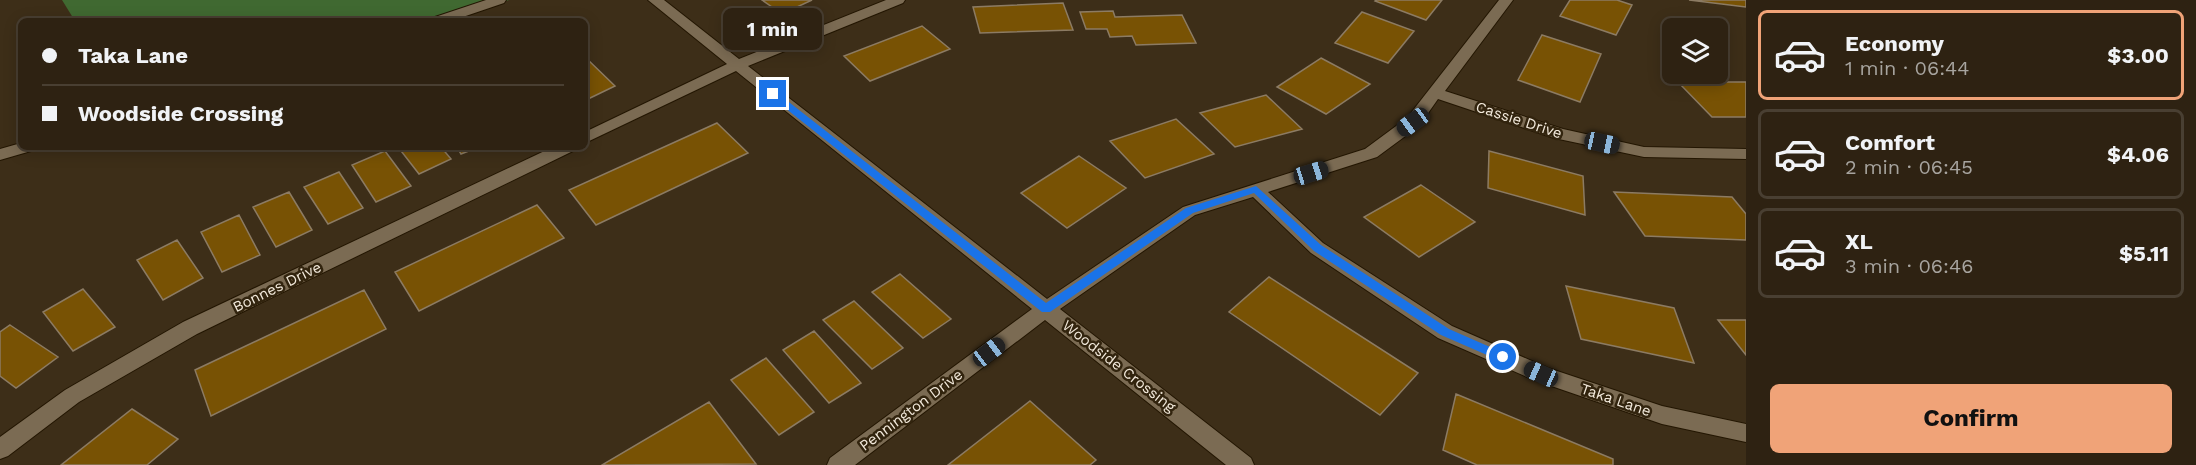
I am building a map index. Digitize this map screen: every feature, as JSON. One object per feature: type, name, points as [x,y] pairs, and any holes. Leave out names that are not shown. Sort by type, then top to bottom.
[{"type":"street","points":[[446,18],[499,0]]},
{"type":"street","name":"Woodside Crossing","points":[[655,0],[1243,465]]},
{"type":"street","points":[[588,137],[737,65],[898,0]]},
{"type":"street","name":"Pennington Drive","points":[[838,465],[1046,309],[1189,211],[1371,153],[1413,122],[1506,0]]},
{"type":"street","name":"Cassie Drive","points":[[1435,93],[1560,134],[1644,152],[1746,154]]},
{"type":"street","points":[[0,155],[18,149]]},
{"type":"street","name":"Bonnes Drive","points":[[0,449],[72,396],[190,328],[561,150]]},
{"type":"street","name":"Taka Lane","points":[[1256,190],[1317,248],[1445,332],[1563,382],[1662,415],[1746,434]]},
{"type":"green space","points":[[62,0],[509,0],[459,18],[73,18]]},
{"type":"building","points":[[762,0],[812,0],[782,14]]},
{"type":"building","points":[[1376,0],[1442,0],[1426,20]]},
{"type":"building","points":[[1570,0],[1617,0],[1632,5],[1616,35],[1560,16]]},
{"type":"building","points":[[1689,0],[1746,0],[1746,7]]},
{"type":"building","points":[[1063,3],[1073,30],[980,33],[973,7]]},
{"type":"building","points":[[1113,11],[1115,17],[1182,15],[1196,43],[1136,45],[1132,36],[1110,37],[1107,29],[1086,29],[1080,12]]},
{"type":"building","points":[[1362,12],[1414,31],[1388,63],[1335,43]]},
{"type":"building","points":[[922,26],[950,49],[870,81],[844,56]]},
{"type":"building","points":[[1542,35],[1601,54],[1580,102],[1518,80]]},
{"type":"building","points":[[1321,58],[1370,84],[1326,114],[1277,87]]},
{"type":"building","points":[[588,60],[615,86],[588,99]]},
{"type":"building","points":[[1746,82],[1746,117],[1712,117],[1680,84]]},
{"type":"building","points":[[1266,95],[1302,129],[1235,147],[1200,113]]},
{"type":"building","points":[[1176,119],[1214,154],[1145,178],[1110,141]]},
{"type":"building","points":[[717,123],[748,153],[596,225],[569,190]]},
{"type":"building","points":[[400,150],[444,150],[451,159],[419,174]]},
{"type":"building","points":[[459,150],[471,150],[461,154]]},
{"type":"building","points":[[385,151],[411,186],[376,202],[352,165]]},
{"type":"building","points":[[1489,151],[1583,176],[1585,215],[1488,188]]},
{"type":"building","points":[[1079,156],[1126,188],[1067,228],[1021,193]]},
{"type":"building","points":[[339,172],[363,208],[328,224],[304,187]]},
{"type":"building","points":[[1421,185],[1475,222],[1419,257],[1364,217]]},
{"type":"building","points":[[289,192],[312,230],[276,247],[253,207]]},
{"type":"building","points":[[1614,192],[1732,197],[1746,214],[1746,240],[1645,236]]},
{"type":"building","points":[[537,205],[564,238],[419,311],[395,272]]},
{"type":"building","points":[[239,215],[260,255],[222,272],[201,232]]},
{"type":"building","points":[[177,240],[203,278],[163,300],[137,260]]},
{"type":"building","points":[[900,274],[951,319],[923,338],[872,292]]},
{"type":"building","points":[[1269,277],[1418,373],[1380,415],[1229,312]]},
{"type":"building","points":[[1566,286],[1674,308],[1694,363],[1581,339]]},
{"type":"building","points":[[83,289],[115,327],[73,351],[43,312]]},
{"type":"building","points":[[364,290],[386,329],[211,416],[195,370]]},
{"type":"building","points":[[854,301],[903,348],[872,369],[823,320]]},
{"type":"building","points":[[1718,320],[1746,320],[1746,355]]},
{"type":"building","points":[[10,325],[58,357],[16,388],[0,376],[0,332]]},
{"type":"building","points":[[814,331],[861,383],[829,403],[783,350]]},
{"type":"building","points":[[766,358],[814,412],[779,435],[731,380]]},
{"type":"building","points":[[1456,394],[1613,459],[1613,465],[1477,465],[1443,450]]},
{"type":"building","points":[[1030,401],[1096,460],[1090,465],[948,465]]},
{"type":"building","points":[[709,402],[756,464],[602,465]]},
{"type":"building","points":[[132,409],[178,439],[147,465],[61,465]]},
{"type":"route","points":[[773,94],[1046,309],[1189,211],[1256,190],[1317,248],[1445,332],[1503,357]]}]
